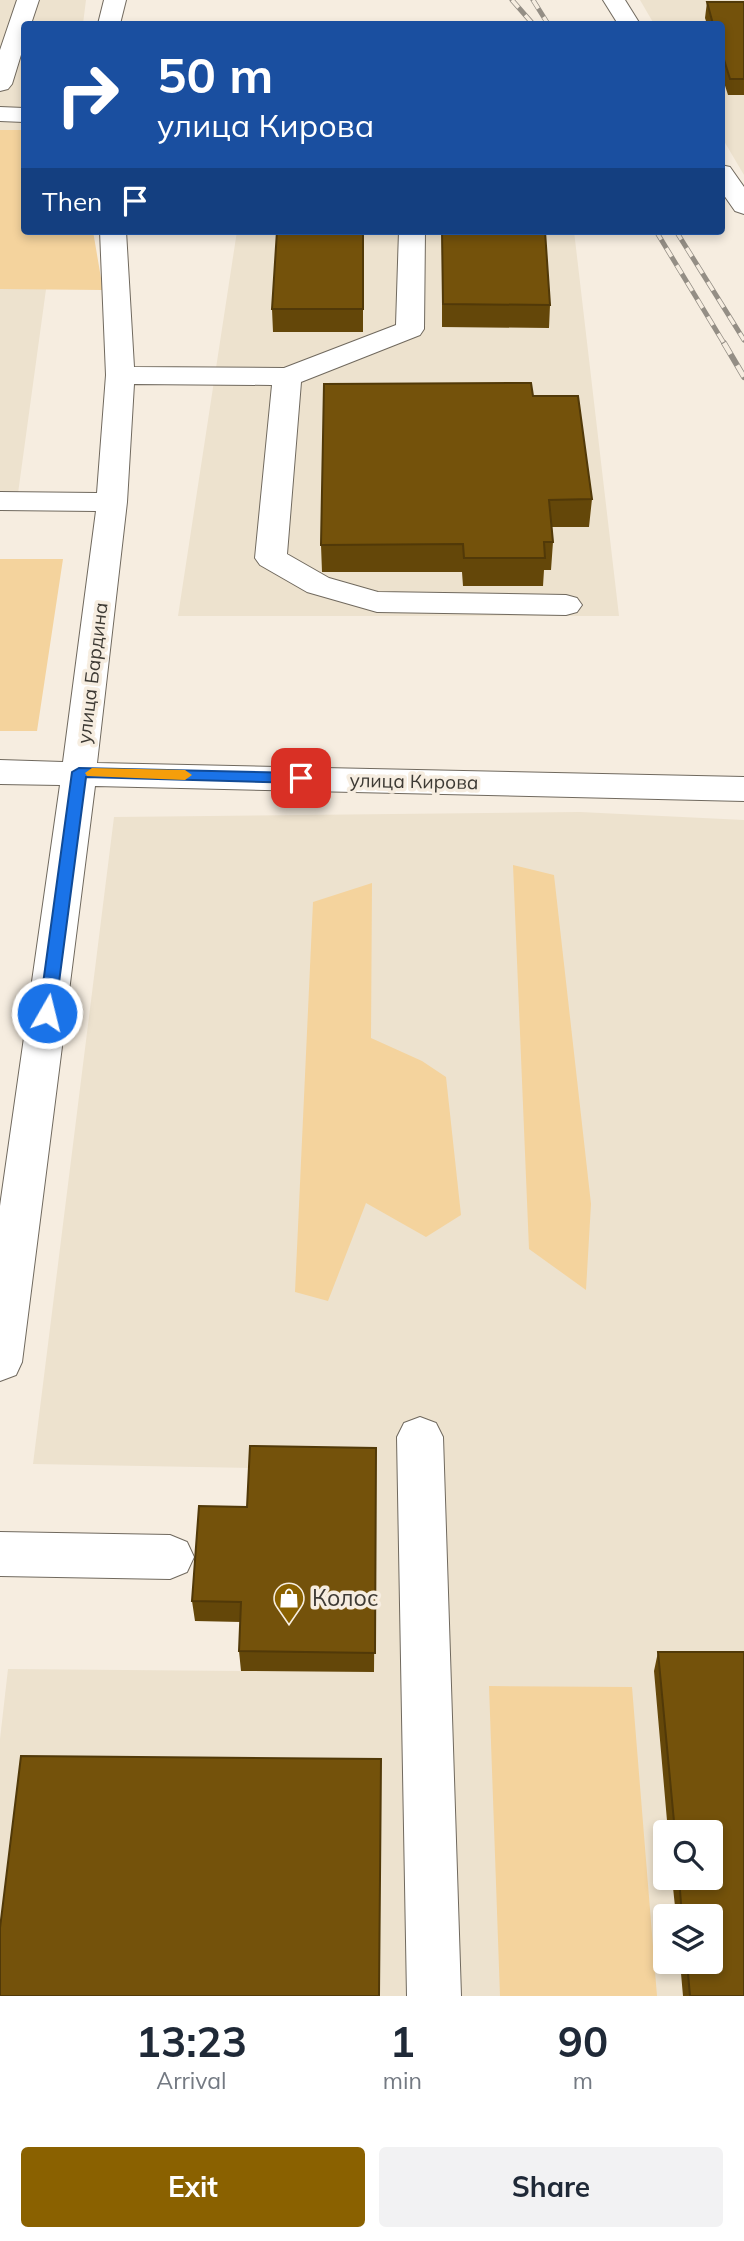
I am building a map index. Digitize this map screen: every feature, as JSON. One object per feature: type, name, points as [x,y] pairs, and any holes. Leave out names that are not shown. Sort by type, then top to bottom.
[{"type":"street","points":[[0,84],[28,0]]},
{"type":"street","points":[[110,21],[115,0]]},
{"type":"street","points":[[614,0],[627,21]]},
{"type":"street","points":[[0,114],[21,115]]},
{"type":"street","points":[[725,177],[741,199]]},
{"type":"street","name":"улица Бардина","points":[[0,1362],[79,772],[112,502],[120,375],[113,235]]},
{"type":"street","points":[[120,375],[288,377],[410,329],[412,235]]},
{"type":"street","points":[[288,377],[271,558],[318,585],[377,601],[566,605]]},
{"type":"street","points":[[0,501],[112,502]]},
{"type":"street","name":"улица Кирова","points":[[0,772],[744,789]]},
{"type":"street","points":[[419,1437],[434,1996]]},
{"type":"street","points":[[0,1554],[170,1557]]},
{"type":"shaded area","points":[[0,0],[86,0],[83,21],[21,21],[21,235],[53,235],[16,508],[0,508]]},
{"type":"shaded area","points":[[640,0],[744,0],[744,175],[725,143],[725,21],[652,21]]},
{"type":"shaded area","points":[[0,130],[21,130],[21,235],[94,235],[103,290],[0,289]]},
{"type":"shaded area","points":[[236,235],[574,235],[619,616],[178,616]]},
{"type":"shaded area","points":[[0,559],[63,559],[37,731],[0,731]]},
{"type":"shaded area","points":[[580,812],[744,820],[744,1996],[0,1996],[0,1739],[8,1669],[241,1671],[252,1468],[33,1464],[114,817]]},
{"type":"shaded area","points":[[513,865],[554,875],[591,1204],[586,1290],[529,1249]]},
{"type":"shaded area","points":[[372,883],[371,1038],[422,1061],[446,1077],[461,1215],[426,1237],[366,1203],[328,1301],[295,1292],[313,902]]},
{"type":"shaded area","points":[[489,1686],[632,1687],[653,1974],[655,1974],[657,1996],[500,1996]]},
{"type":"building","points":[[707,2],[744,2],[744,79],[730,79],[725,63],[725,21],[712,21]]},
{"type":"building","points":[[277,235],[363,235],[363,309],[272,309]]},
{"type":"building","points":[[442,235],[545,235],[550,305],[443,304]]},
{"type":"building","points":[[531,383],[533,396],[578,396],[592,499],[549,500],[553,542],[544,542],[545,558],[464,558],[463,544],[321,545],[324,384]]},
{"type":"building","points":[[250,1446],[376,1448],[375,1653],[239,1651],[241,1602],[192,1601],[199,1506],[247,1507]]},
{"type":"building","points":[[658,1652],[744,1652],[744,1996],[690,1996],[688,1974],[723,1974],[723,1904],[681,1904],[680,1890],[723,1890],[723,1820],[674,1820]]},
{"type":"building","points":[[21,1756],[381,1759],[379,1996],[0,1996],[0,1928]]},
{"type":"railway","points":[[512,0],[530,21]]},
{"type":"railway","points":[[533,0],[546,21]]},
{"type":"railway","points":[[658,235],[725,345]]},
{"type":"railway","points":[[678,235],[744,340]]},
{"type":"railway","points":[[724,343],[744,377]]},
{"type":"slow traffic","points":[[92,773],[185,775]]},
{"type":"place","name":"Колос","points":[[289,1625]]},
{"type":"route","points":[[47,1013],[79,772],[301,778]]}]
